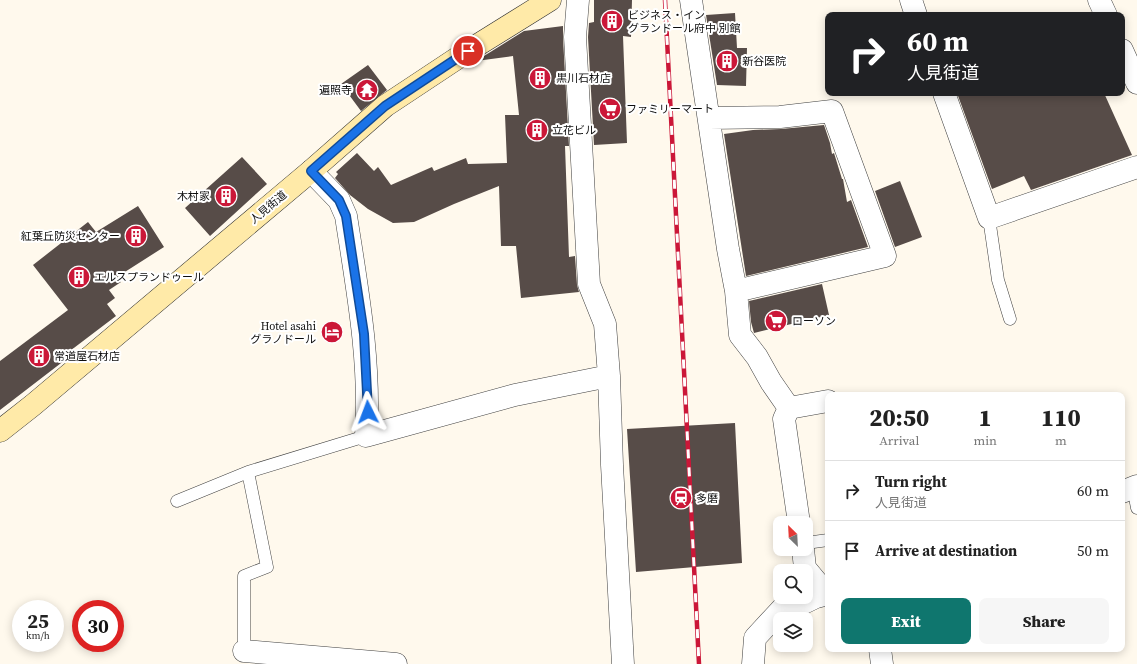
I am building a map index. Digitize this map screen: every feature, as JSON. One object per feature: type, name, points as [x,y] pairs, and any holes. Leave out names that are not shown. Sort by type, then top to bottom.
[{"type":"main road","name":"人見街道","points":[[0,431],[33,406],[311,171],[385,106],[468,51],[550,0]]},
{"type":"street","points":[[578,0],[575,37],[589,284],[605,324],[609,376],[612,465],[623,664]]},
{"type":"street","points":[[691,0],[728,249],[736,290],[740,335],[757,357],[771,382],[789,408]]},
{"type":"street","points":[[911,0],[915,12]]},
{"type":"street","points":[[1099,0],[1105,12]]},
{"type":"street","points":[[1125,57],[1137,83]]},
{"type":"street","points":[[945,96],[989,218],[1137,167]]},
{"type":"street","points":[[709,118],[780,117],[832,111],[885,256],[736,290]]},
{"type":"street","points":[[311,171],[339,200],[346,216],[364,334],[368,412],[366,436],[515,395],[609,376]]},
{"type":"street","points":[[789,408],[825,402]]},
{"type":"street","points":[[789,408],[784,419],[798,516]]},
{"type":"street","points":[[804,563],[820,586],[825,587]]},
{"type":"street","points":[[785,612],[825,595]]},
{"type":"street","points":[[780,612],[787,604]]},
{"type":"street","points":[[753,664],[755,638],[773,619]]},
{"type":"street","points":[[244,651],[396,664]]},
{"type":"street","points":[[880,652],[882,664]]},
{"type":"lane","points":[[989,218],[998,280],[1010,319]]},
{"type":"lane","points":[[177,501],[248,472],[366,436]]},
{"type":"lane","points":[[244,651],[244,576],[267,567],[248,472]]},
{"type":"lane","points":[[1131,488],[1137,508]]},
{"type":"lane","points":[[813,542],[825,540]]},
{"type":"building","points":[[594,0],[632,0],[631,37],[623,36],[627,143],[594,145],[588,37],[589,23],[594,22]]},
{"type":"building","points":[[735,13],[737,48],[747,48],[746,86],[717,85],[706,15]]},
{"type":"building","points":[[563,26],[569,146],[565,146],[569,257],[575,256],[577,285],[579,292],[521,298],[516,246],[501,246],[499,186],[414,222],[393,223],[368,209],[350,195],[335,178],[338,174],[336,172],[357,153],[374,171],[378,167],[391,185],[432,167],[434,171],[466,158],[468,164],[507,163],[505,115],[519,115],[513,56],[476,61],[524,31]]},
{"type":"building","name":"遍照寺","points":[[368,65],[387,90],[361,111],[341,84]]},
{"type":"building","points":[[958,96],[1105,96],[1132,155],[1031,190],[1024,176],[992,189]]},
{"type":"building","points":[[824,125],[832,154],[834,153],[843,179],[847,202],[851,200],[868,247],[746,276],[724,134],[753,130]]},
{"type":"building","name":"木村家","points":[[242,157],[267,184],[210,236],[185,208]]},
{"type":"building","points":[[900,181],[922,237],[895,247],[875,191]]},
{"type":"building","points":[[138,206],[164,247],[117,277],[121,282],[109,290],[115,298],[107,304],[116,316],[62,357],[65,360],[0,410],[0,361],[68,310],[33,265],[88,222],[96,232]]},
{"type":"building","points":[[822,284],[829,315],[754,333],[751,322],[749,301]]},
{"type":"building","points":[[735,423],[742,563],[636,572],[627,429]]},
{"type":"railway","points":[[665,0],[699,664]]},
{"type":"place","name":"ビジネス・イン グランドール府中 別館","points":[[612,21]]},
{"type":"place","name":"新谷医院","points":[[727,61]]},
{"type":"place","name":"黒川石材店","points":[[540,78]]},
{"type":"place","name":"遍照寺","points":[[367,90]]},
{"type":"place","name":"ファミリーマート","points":[[610,109]]},
{"type":"place","name":"立花ビル","points":[[537,130]]},
{"type":"place","name":"木村家","points":[[226,196]]},
{"type":"place","name":"紅葉丘防災センター","points":[[136,236]]},
{"type":"place","name":"エルスプランドゥール","points":[[79,277]]},
{"type":"place","name":"ローソン","points":[[776,321]]},
{"type":"place","name":"Hotel asahi グラノドール","points":[[332,332]]},
{"type":"place","name":"常道屋石材店","points":[[39,356]]},
{"type":"place","name":"多磨","points":[[681,498]]},
{"type":"route","points":[[368,412],[364,334],[346,216],[339,200],[311,171],[385,106],[468,51]]}]
